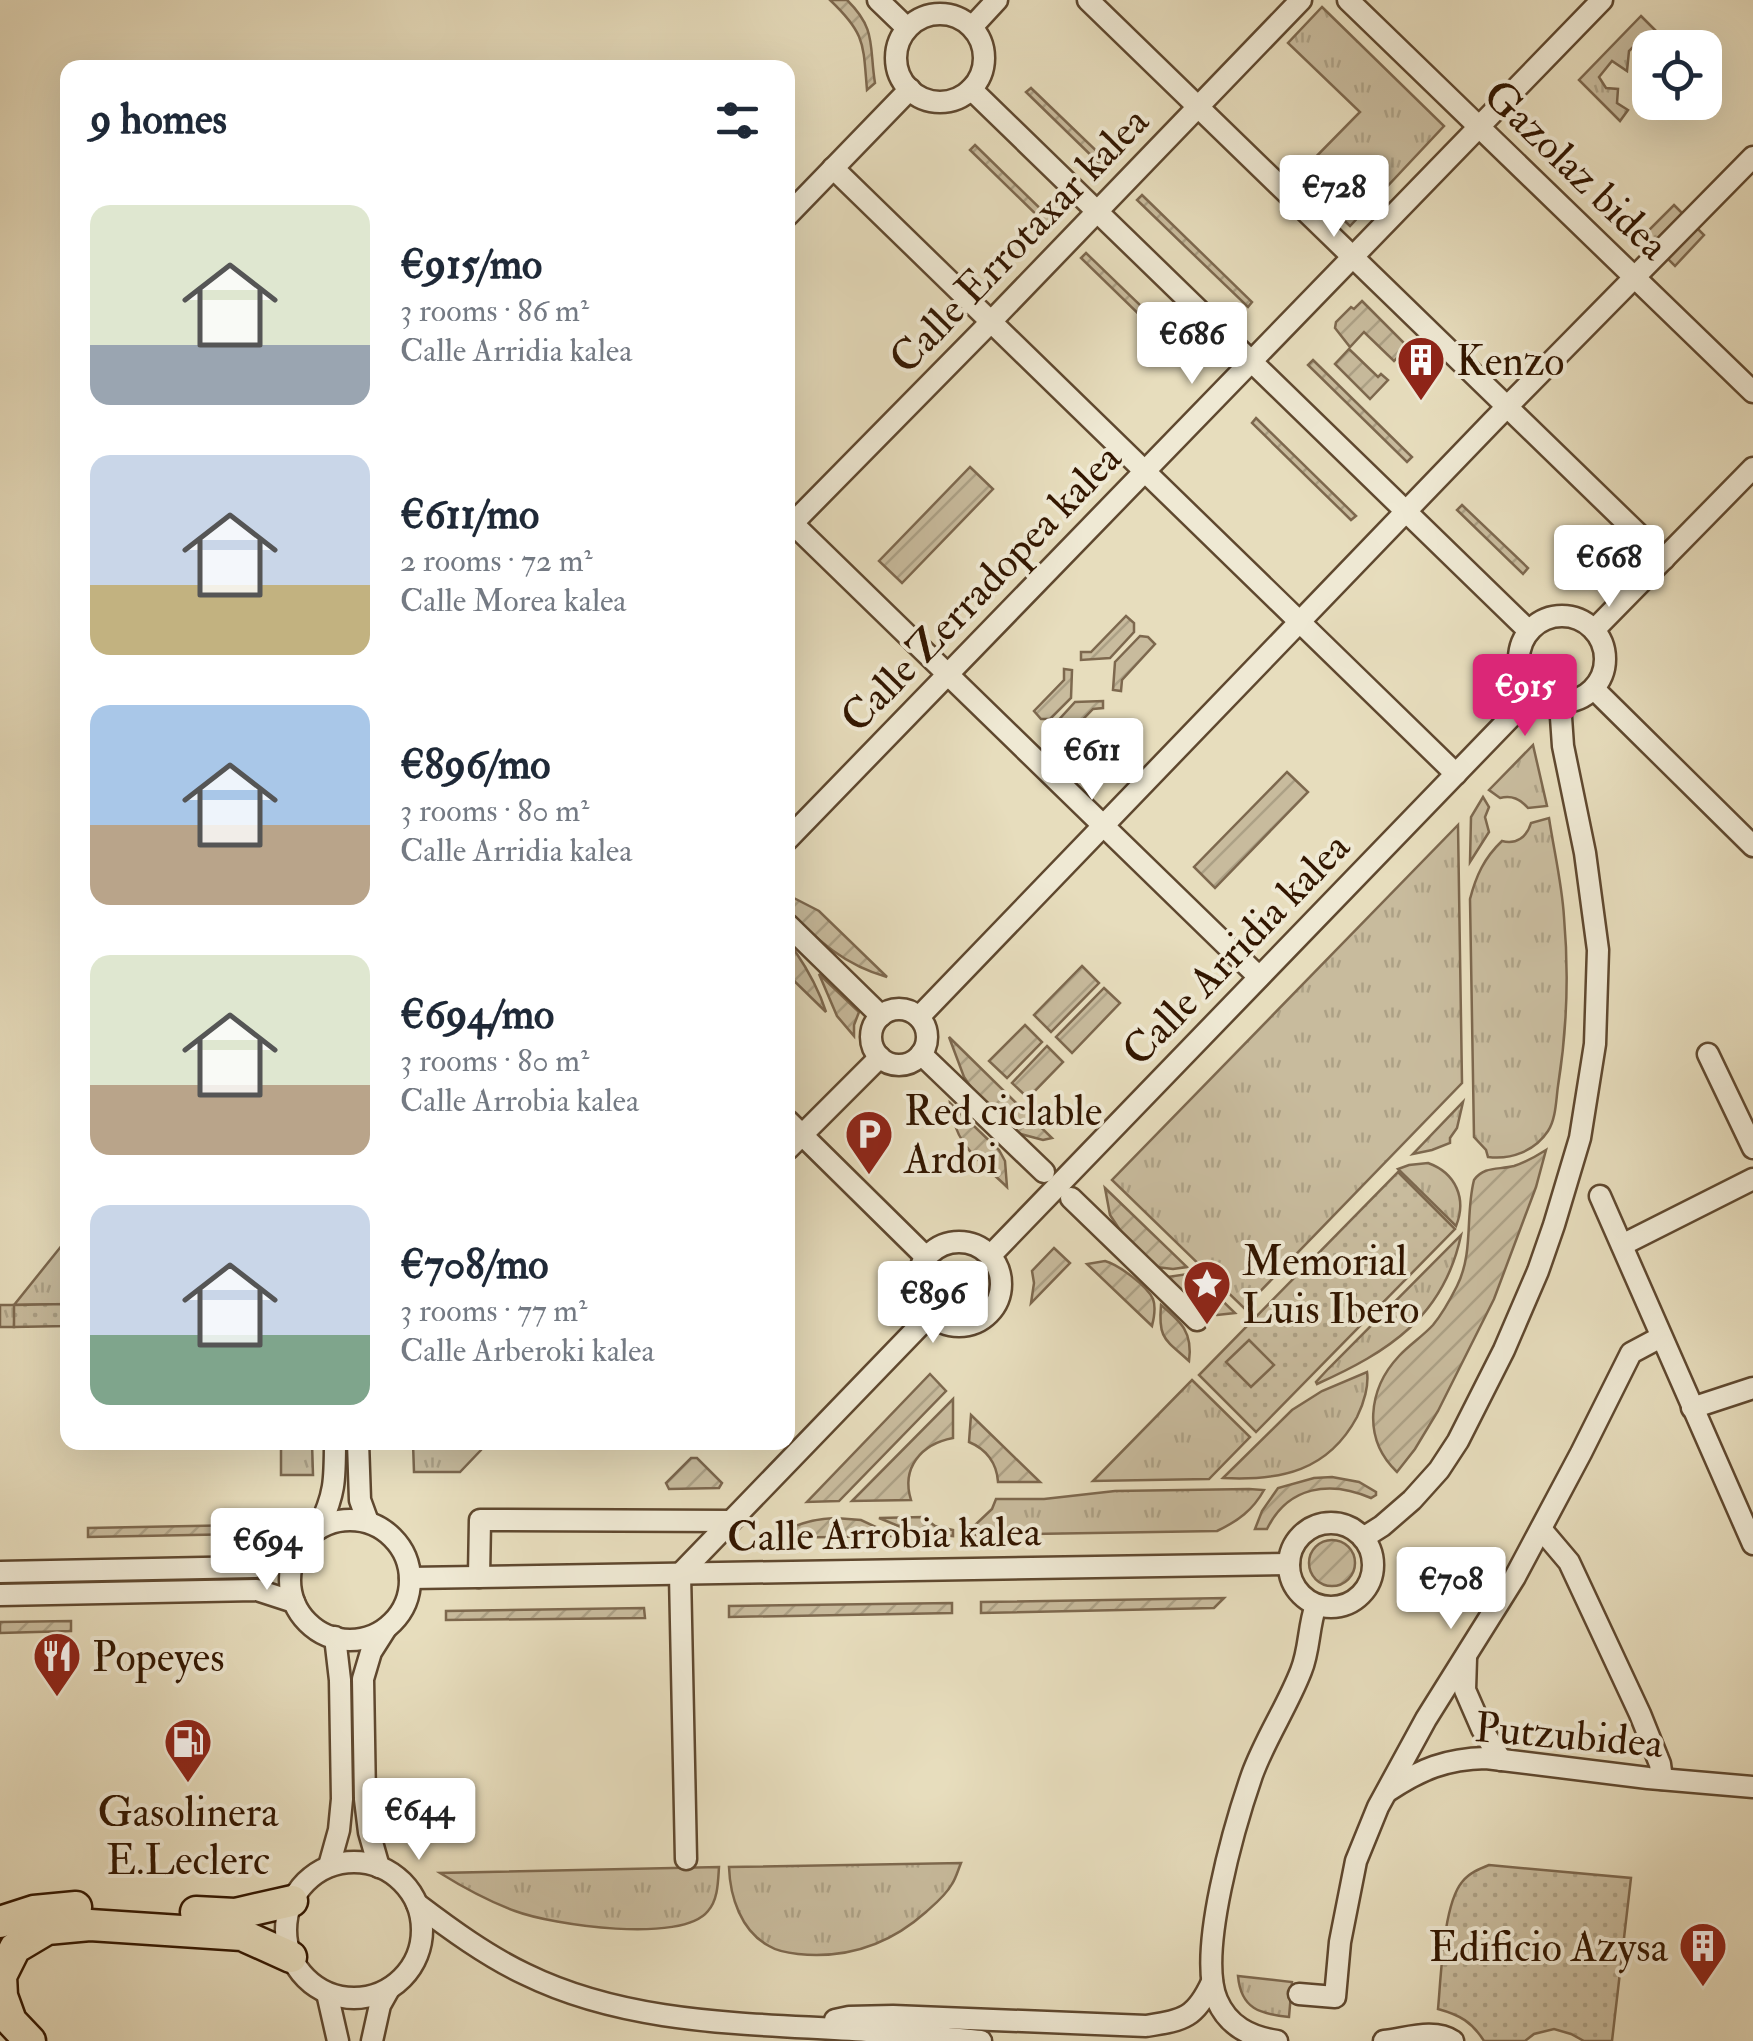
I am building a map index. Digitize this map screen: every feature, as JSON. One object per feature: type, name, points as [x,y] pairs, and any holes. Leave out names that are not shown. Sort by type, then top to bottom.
[{"type":"highway","points":[[0,1922],[64,1907],[235,1914],[292,1901]]},
{"type":"highway","points":[[30,2041],[11,2021],[2,1996],[2,1976],[15,1948],[47,1929],[90,1925],[242,1935],[291,1957]]},
{"type":"street","points":[[878,0],[907,28]]},
{"type":"street","points":[[972,26],[997,0]]},
{"type":"street","points":[[1088,0],[1664,559]]},
{"type":"street","name":"Calle Errotaxar kalea","points":[[795,518],[991,322],[1301,0]]},
{"type":"street","name":"Gazolaz bidea","points":[[1348,0],[1753,392]]},
{"type":"street","name":"Calle Zerradopea kalea","points":[[795,832],[1602,0]]},
{"type":"street","points":[[941,14],[972,26],[984,54],[982,69],[972,88],[958,98],[942,102],[910,90],[899,74],[896,58],[898,43],[907,28],[924,17],[941,14]]},
{"type":"street","points":[[972,88],[1529,631]]},
{"type":"street","points":[[795,208],[910,90]]},
{"type":"street","points":[[919,1017],[1753,157]]},
{"type":"street","points":[[833,168],[1456,774]]},
{"type":"street","points":[[1594,630],[1753,468]]},
{"type":"street","points":[[795,530],[1259,977]]},
{"type":"street","points":[[1563,616],[1580,620],[1594,630],[1606,660],[1594,689],[1584,697],[1560,702],[1534,693],[1520,670],[1519,655],[1529,631],[1545,619],[1563,616]]},
{"type":"street","points":[[1594,689],[1750,837]]},
{"type":"street","name":"Calle Arridia kalea","points":[[990,1256],[1534,693]]},
{"type":"street","points":[[1362,1538],[1412,1500],[1458,1441],[1538,1271],[1580,1138],[1594,1044],[1598,950],[1585,853],[1563,746],[1560,702]]},
{"type":"street","points":[[795,932],[882,1016]]},
{"type":"street","points":[[896,1010],[919,1017],[926,1031],[922,1054],[905,1065],[895,1065],[880,1057],[871,1039],[882,1016],[896,1010]]},
{"type":"street","points":[[922,1054],[1044,1172]]},
{"type":"street","points":[[1708,1054],[1753,1148]]},
{"type":"street","points":[[795,1132],[880,1057]]},
{"type":"street","points":[[795,1138],[926,1257]]},
{"type":"street","points":[[1622,1244],[1753,1179]]},
{"type":"street","points":[[1600,1196],[1753,1544]]},
{"type":"street","points":[[1071,1198],[1197,1320]]},
{"type":"street","points":[[958,1242],[975,1246],[990,1256],[1001,1285],[998,1301],[989,1314],[976,1323],[960,1326],[944,1324],[930,1315],[917,1287],[926,1257],[940,1246],[958,1242]]},
{"type":"street","points":[[686,1858],[680,1574],[930,1315]]},
{"type":"street","points":[[1299,1994],[1334,1997],[1356,1861],[1386,1792],[1541,1529],[1631,1353],[1661,1337]]},
{"type":"street","points":[[1692,1408],[1753,1388]]},
{"type":"street","points":[[0,1572],[254,1567],[299,1547],[318,1528],[334,1490],[335,1450]]},
{"type":"street","points":[[358,1450],[360,1500],[368,1522]]},
{"type":"street","points":[[318,1528],[338,1520],[352,1520],[383,1529],[398,1544],[410,1578],[401,1612],[371,1652],[364,1680],[365,1799],[378,1866]]},
{"type":"street","name":"Calle Arrobia kalea","points":[[479,1577],[480,1520],[731,1521]]},
{"type":"street","points":[[1325,1524],[1342,1525],[1362,1538],[1373,1568],[1365,1590],[1346,1604],[1330,1607],[1302,1595],[1295,1586],[1290,1555],[1303,1534],[1325,1524]]},
{"type":"street","points":[[1541,1529],[1569,1562],[1640,1714],[1662,1779]]},
{"type":"street","points":[[299,1547],[291,1567],[294,1602],[314,1628],[356,1640],[387,1627]]},
{"type":"street","name":"Calle Arrobia kalea","points":[[410,1578],[1290,1564]]},
{"type":"street","points":[[0,1595],[257,1590],[294,1602]]},
{"type":"street","points":[[1276,2041],[1259,2038],[1229,2020],[1212,1982],[1211,1951],[1226,1862],[1252,1777],[1307,1656],[1316,1604]]},
{"type":"street","points":[[330,1866],[340,1830],[342,1799],[340,1680],[335,1637]]},
{"type":"street","points":[[1466,1656],[1465,1690],[1482,1729],[1502,1760]]},
{"type":"street","name":"Putzubidea","points":[[1386,1792],[1416,1773],[1464,1758],[1753,1787]]},
{"type":"street","points":[[362,1862],[378,1866],[402,1881],[417,1904],[422,1942],[416,1960],[389,1989],[369,1997],[327,1993],[300,1972],[291,1957],[286,1919],[292,1901],[314,1874],[330,1866],[362,1862]]},
{"type":"street","points":[[417,1904],[524,1974],[612,2006],[698,2021],[981,2041]]},
{"type":"street","points":[[804,2028],[849,2016],[1146,2026],[1187,2018],[1206,1996],[1212,1982]]},
{"type":"street","points":[[372,2041],[380,2005],[389,1989]]},
{"type":"street","points":[[327,1993],[338,2039]]},
{"type":"street","points":[[1384,2041],[1432,2035],[1453,2041]]},
{"type":"green space","points":[[830,0],[847,0],[863,20],[875,83],[867,90],[865,61],[856,31]]},
{"type":"green space","points":[[1322,7],[1444,126],[1350,226],[1297,176],[1360,112],[1288,43]]},
{"type":"green space","points":[[1641,16],[1655,30],[1632,30],[1627,71],[1612,61],[1599,77],[1606,88],[1618,89],[1617,103],[1628,110],[1620,121],[1579,80]]},
{"type":"green space","points":[[1031,88],[1109,163],[1104,168],[1026,92]]},
{"type":"green space","points":[[975,145],[1053,221],[1049,227],[970,150]]},
{"type":"green space","points":[[1142,195],[1252,302],[1248,307],[1137,200]]},
{"type":"green space","points":[[1674,205],[1704,235],[1675,266],[1644,235]]},
{"type":"green space","points":[[1086,253],[1196,359],[1191,365],[1081,258]]},
{"type":"green space","points":[[1362,301],[1408,347],[1394,361],[1364,332],[1350,347],[1335,328],[1351,307],[1354,309]]},
{"type":"green space","points":[[1349,349],[1378,377],[1381,374],[1388,380],[1370,399],[1335,364]]},
{"type":"green space","points":[[1313,360],[1412,457],[1407,462],[1308,365]]},
{"type":"green space","points":[[1256,418],[1356,516],[1351,520],[1252,423]]},
{"type":"green space","points":[[970,467],[993,489],[902,583],[879,561]]},
{"type":"green space","points":[[1462,505],[1528,568],[1523,574],[1457,510]]},
{"type":"green space","points":[[1126,616],[1134,623],[1134,632],[1110,658],[1081,660],[1081,652],[1091,652]]},
{"type":"green space","points":[[1140,636],[1155,644],[1122,680],[1121,691],[1113,690],[1115,662]]},
{"type":"green space","points":[[1064,669],[1072,670],[1071,698],[1050,719],[1041,719],[1034,711],[1064,680]]},
{"type":"green space","points":[[1103,701],[1103,708],[1093,709],[1064,739],[1056,732],[1055,724],[1075,702]]},
{"type":"green space","points":[[1533,745],[1547,806],[1528,808],[1515,798],[1500,798],[1489,790]]},
{"type":"green space","points":[[1287,772],[1308,792],[1215,888],[1194,867]]},
{"type":"green space","points":[[1483,797],[1489,807],[1485,817],[1489,832],[1470,862],[1471,817]]},
{"type":"green space","points":[[1549,818],[1562,892],[1566,960],[1565,1023],[1555,1109],[1551,1126],[1536,1144],[1514,1155],[1488,1157],[1474,1137],[1470,899],[1482,868],[1496,847],[1502,841],[1520,839],[1531,823]]},
{"type":"green space","points":[[1458,825],[1462,1083],[1244,1308],[1112,1180]]},
{"type":"green space","points":[[795,899],[819,911],[887,977],[845,959],[795,917]]},
{"type":"green space","points":[[795,951],[817,988],[826,1012],[795,982]]},
{"type":"green space","points":[[1082,966],[1099,983],[1051,1032],[1034,1015]]},
{"type":"green space","points":[[819,974],[859,1012],[854,1036],[837,1016]]},
{"type":"green space","points":[[1104,988],[1120,1003],[1072,1053],[1056,1037]]},
{"type":"green space","points":[[1025,1025],[1042,1042],[1007,1078],[989,1061]]},
{"type":"green space","points":[[949,1037],[1052,1138],[1043,1140],[1017,1133],[977,1096],[964,1077]]},
{"type":"green space","points":[[1047,1046],[1063,1062],[1028,1098],[1012,1083]]},
{"type":"green space","points":[[1463,1102],[1450,1143],[1413,1154]]},
{"type":"green space","points":[[950,1103],[999,1150],[1005,1161],[1007,1187],[962,1141]]},
{"type":"green space","points":[[1546,1150],[1494,1299],[1438,1411],[1397,1472],[1378,1445],[1373,1414],[1376,1399],[1389,1369],[1433,1325],[1457,1286],[1466,1260],[1474,1180],[1487,1170],[1514,1166]]},
{"type":"green space","points":[[1428,1163],[1446,1173],[1457,1188],[1460,1206],[1456,1226],[1398,1169]]},
{"type":"green space","points":[[1398,1172],[1455,1229],[1256,1432],[1199,1375]]},
{"type":"green space","points":[[1105,1188],[1187,1267],[1156,1267],[1124,1236],[1110,1215]]},
{"type":"green space","points":[[1461,1235],[1453,1264],[1427,1310],[1367,1359],[1317,1384],[1328,1369]]},
{"type":"green space","points":[[60,1248],[60,1304],[15,1305],[14,1327],[0,1327],[0,1305],[14,1305]]},
{"type":"green space","points":[[1054,1248],[1070,1263],[1031,1303],[1032,1271]]},
{"type":"green space","points":[[1105,1261],[1132,1277],[1150,1294],[1154,1305],[1152,1326],[1087,1264]]},
{"type":"green space","points":[[1196,1275],[1235,1313],[1205,1313],[1167,1277]]},
{"type":"green space","points":[[60,1304],[60,1326],[14,1327],[14,1305]]},
{"type":"green space","points":[[1161,1305],[1184,1328],[1189,1361],[1162,1332]]},
{"type":"green space","points":[[1249,1340],[1274,1365],[1251,1387],[1226,1362]]},
{"type":"green space","points":[[1367,1372],[1357,1417],[1332,1450],[1301,1469],[1283,1474],[1223,1478],[1292,1410],[1322,1391]]},
{"type":"green space","points":[[930,1374],[946,1391],[839,1501],[807,1502]]},
{"type":"green space","points":[[1192,1380],[1250,1437],[1209,1479],[1093,1481]]},
{"type":"green space","points":[[953,1399],[953,1438],[932,1446],[916,1459],[909,1478],[911,1500],[852,1501]]},
{"type":"green space","points":[[971,1415],[1040,1482],[998,1482],[990,1458],[969,1442]]},
{"type":"green space","points":[[281,1450],[312,1450],[313,1475],[281,1475]]},
{"type":"green space","points":[[413,1450],[481,1450],[460,1472],[414,1472]]},
{"type":"green space","points":[[691,1458],[697,1458],[722,1483],[719,1488],[669,1489],[666,1483]]},
{"type":"green space","points":[[1332,1477],[1359,1482],[1376,1495],[1371,1498],[1340,1489],[1312,1491],[1286,1503],[1267,1529],[1255,1529],[1278,1488]]},
{"type":"green space","points":[[1264,1490],[1244,1514],[1217,1531],[975,1535],[975,1525],[992,1509],[996,1499],[1044,1499],[1115,1491]]},
{"type":"green space","points":[[923,1517],[935,1526],[953,1530],[953,1536],[913,1532],[879,1518]]},
{"type":"green space","points":[[835,1518],[861,1520],[895,1536],[772,1538],[802,1524]]},
{"type":"green space","points":[[243,1525],[243,1534],[88,1537],[88,1528]]},
{"type":"green space","points":[[1332,1540],[1348,1547],[1355,1563],[1348,1579],[1332,1586],[1316,1579],[1309,1563],[1316,1547]]},
{"type":"green space","points":[[1224,1598],[1214,1608],[981,1613],[981,1602]]},
{"type":"green space","points":[[952,1603],[952,1613],[729,1617],[729,1606]]},
{"type":"green space","points":[[644,1608],[645,1618],[446,1620],[446,1611]]},
{"type":"green space","points":[[71,1621],[71,1631],[0,1633],[0,1622]]},
{"type":"green space","points":[[961,1863],[944,1896],[897,1933],[850,1952],[816,1955],[776,1949],[751,1932],[735,1901],[729,1867]]},
{"type":"green space","points":[[1489,1865],[1631,1878],[1612,2041],[1584,2041],[1554,2029],[1534,2034],[1525,2041],[1484,2041],[1465,2020],[1438,2009],[1451,1907],[1462,1882]]},
{"type":"green space","points":[[719,1867],[716,1896],[708,1911],[694,1921],[645,1929],[585,1926],[533,1916],[486,1899],[440,1873]]},
{"type":"green space","points":[[1238,1976],[1292,1982],[1289,2017],[1254,2008],[1243,1996]]},
{"type":"place","name":"Kenzo","points":[[1421,402]]},
{"type":"place","name":"Red ciclable Ardoi","points":[[869,1176]]},
{"type":"place","name":"Memorial Luis Ibero","points":[[1207,1326]]},
{"type":"place","name":"Popeyes","points":[[57,1698]]},
{"type":"place","name":"Gasolinera E.Leclerc","points":[[188,1784]]},
{"type":"place","name":"Edificio Azysa","points":[[1703,1988]]}]
